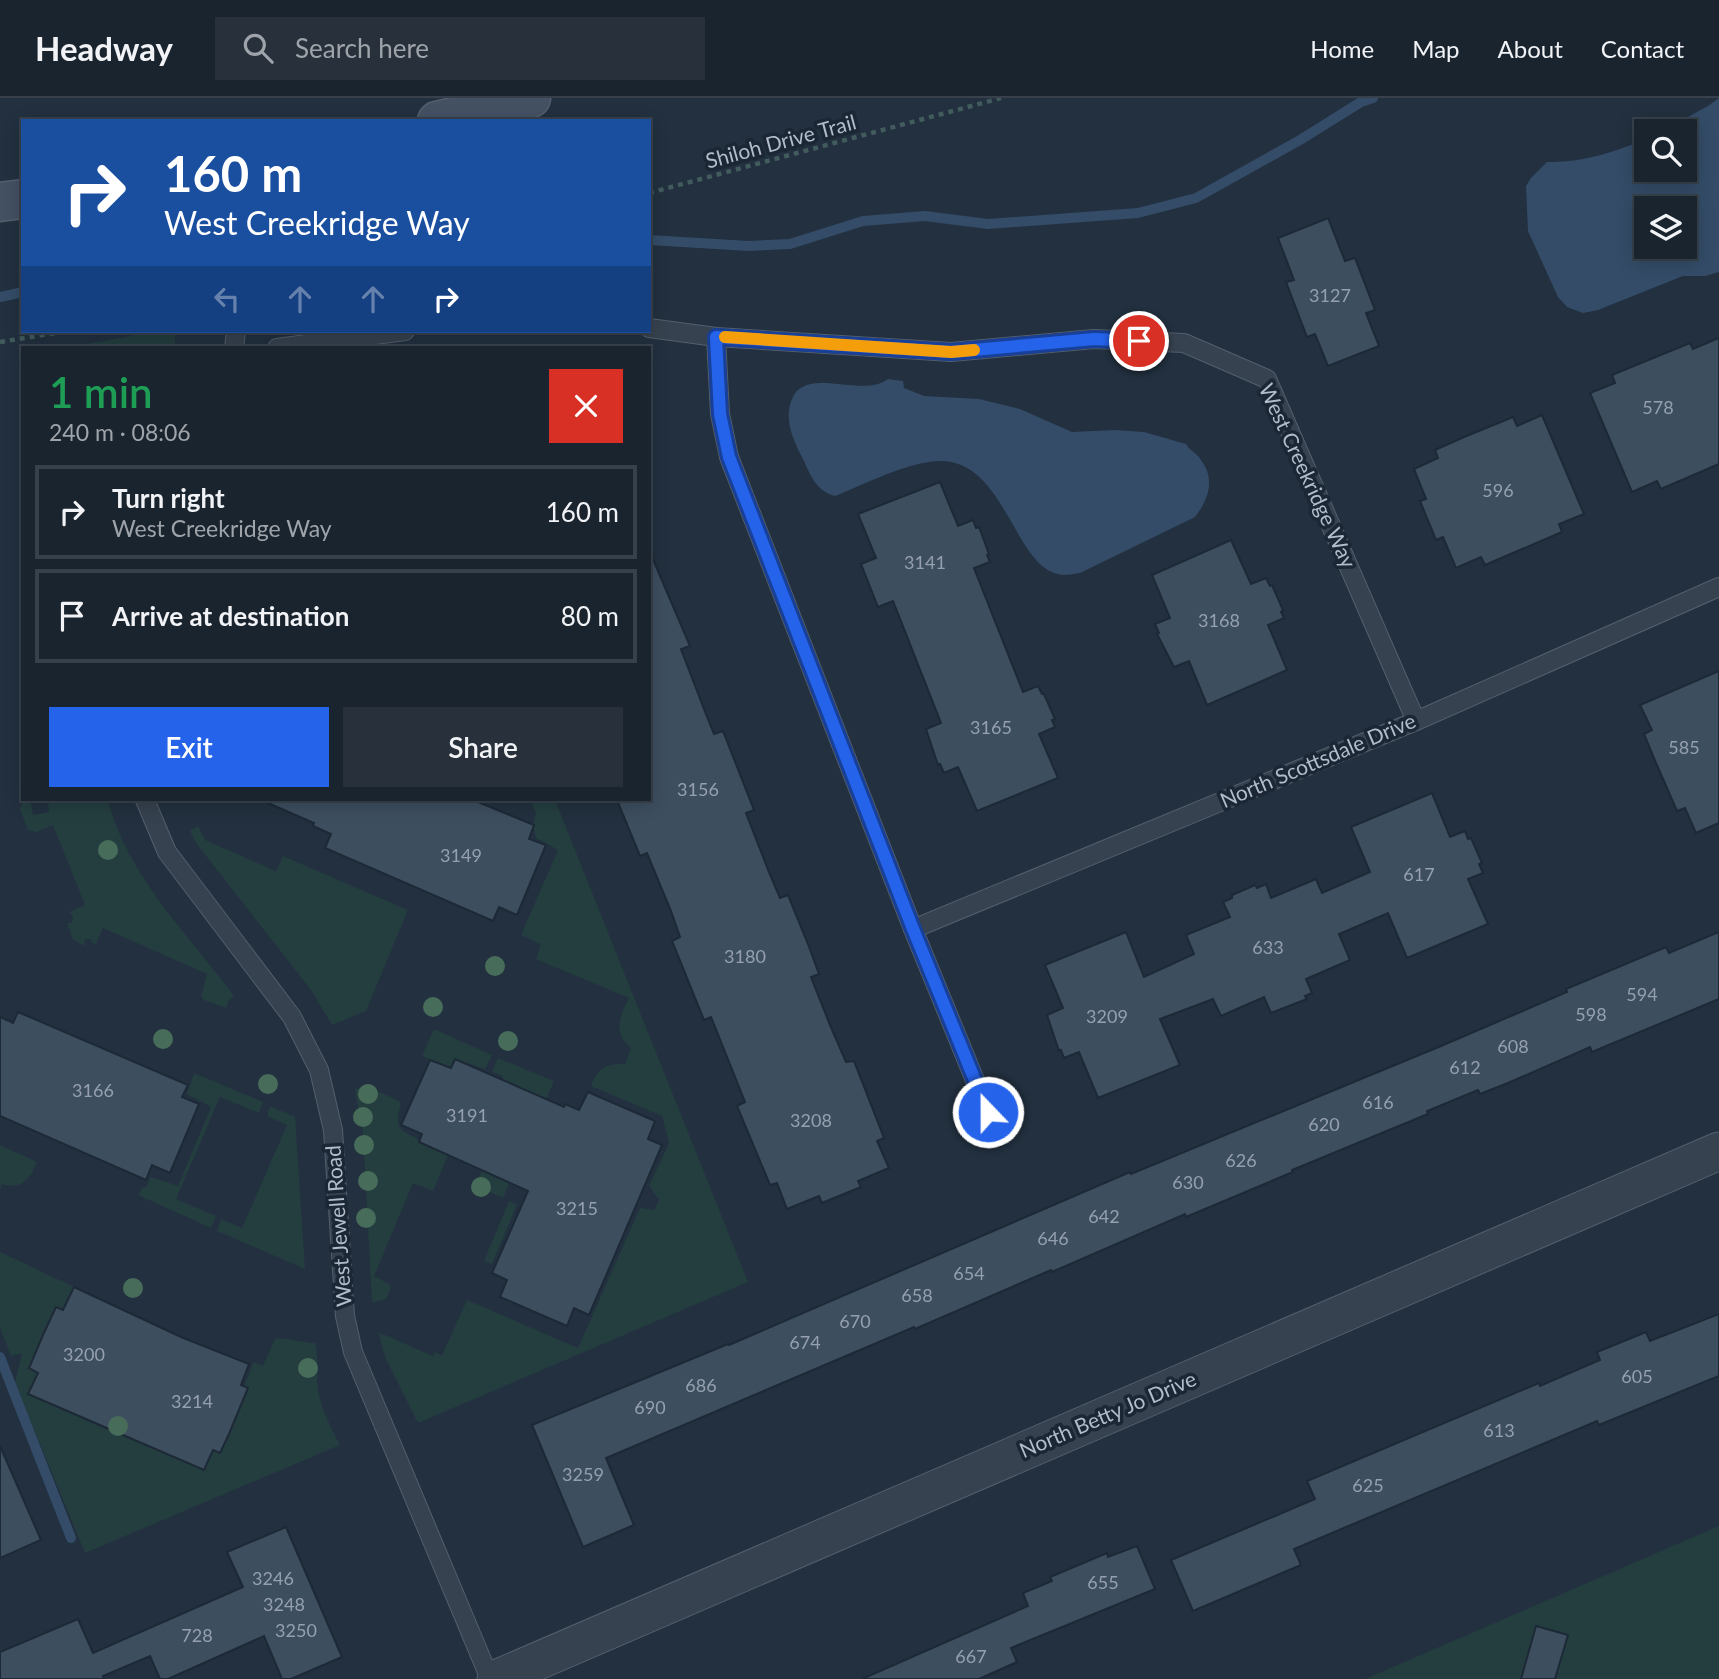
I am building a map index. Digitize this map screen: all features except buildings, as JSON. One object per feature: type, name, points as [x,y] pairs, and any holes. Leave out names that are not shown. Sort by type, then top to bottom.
[{"type":"main road","points":[[445,119],[531,98]]},
{"type":"main road","points":[[0,202],[21,199]]},
{"type":"street","name":"North Betty Jo Drive","points":[[496,1679],[1719,1151]]},
{"type":"lane","name":"West Creekridge Way","points":[[651,328],[716,337],[951,352],[1094,339],[1184,343],[1266,379],[1416,721]]},
{"type":"lane","points":[[292,346],[390,333]]},
{"type":"lane","points":[[716,337],[720,414],[729,457],[913,929],[988,1112]]},
{"type":"lane","name":"North Scottsdale Drive","points":[[913,929],[1416,721],[1719,587]]},
{"type":"lane","name":"West Jewell Road","points":[[145,801],[167,852],[292,1017],[319,1070],[333,1130],[345,1317],[353,1352],[490,1679]]},
{"type":"path","name":"Shiloh Drive Trail","points":[[651,192],[1001,98]]},
{"type":"path","points":[[0,342],[56,333]]},
{"type":"green space","points":[[147,333],[174,333],[176,346],[76,346]]},
{"type":"green space","points":[[24,801],[31,803],[33,815],[49,812],[48,801],[108,801],[117,828],[144,879],[234,996],[226,1008],[204,1000],[201,996],[207,974],[103,928],[96,944],[92,943],[91,939],[85,939],[84,946],[73,940],[67,923],[72,923],[73,916],[69,912],[85,905],[53,825],[36,832],[28,830],[20,809]]},
{"type":"green space","points":[[530,801],[555,801],[748,1282],[418,1423],[385,1357],[378,1332],[433,1356],[435,1352],[442,1355],[467,1300],[578,1348],[640,1208],[654,1210],[659,1200],[649,1186],[669,1143],[662,1116],[591,1086],[599,1071],[613,1064],[625,1064],[631,1048],[622,1037],[620,1024],[629,998],[536,959],[541,944],[521,935],[558,850],[536,838],[533,825],[536,813]]},
{"type":"green space","points":[[198,826],[205,840],[276,871],[283,856],[408,910],[366,1011],[332,1025],[311,990],[196,843],[190,831]]},
{"type":"green space","points":[[434,1029],[492,1055],[485,1069],[455,1059],[451,1068],[422,1056]]},
{"type":"green space","points":[[498,1058],[554,1081],[542,1109],[514,1093],[518,1086],[492,1072]]},
{"type":"green space","points":[[194,1073],[263,1102],[259,1113],[220,1097],[176,1199],[216,1216],[211,1228],[138,1195],[151,1177],[178,1186],[211,1107],[187,1094]]},
{"type":"green space","points":[[369,1087],[401,1102],[398,1122],[402,1130],[420,1140],[419,1143],[448,1155],[433,1191],[413,1183],[374,1276],[389,1284],[391,1288],[386,1299],[372,1303],[363,1131],[355,1090]]},
{"type":"green space","points":[[270,1106],[295,1117],[305,1269],[217,1231],[221,1219],[242,1228],[287,1125],[267,1116]]},
{"type":"green space","points":[[0,1145],[37,1162],[24,1182],[15,1185],[2,1184],[0,1190]]},
{"type":"green space","points":[[484,1164],[512,1177],[503,1198],[476,1186]]},
{"type":"green space","points":[[509,1201],[517,1205],[492,1264],[484,1261]]},
{"type":"green space","points":[[0,1252],[74,1287],[63,1310],[55,1308],[29,1368],[38,1373],[28,1394],[204,1470],[213,1450],[221,1453],[247,1389],[244,1386],[254,1362],[263,1366],[275,1339],[315,1343],[319,1395],[340,1445],[85,1553],[15,1383],[22,1353],[11,1356],[0,1328]]},
{"type":"green space","points":[[1719,1526],[1719,1679],[1365,1679]]},
{"type":"water","points":[[1719,98],[1719,272],[1705,276],[1683,276],[1598,310],[1583,313],[1567,307],[1558,297],[1528,231],[1526,186],[1547,162],[1598,156],[1634,144],[1634,182],[1697,182],[1697,119],[1684,119]]},
{"type":"water","points":[[888,379],[903,381],[904,388],[924,396],[979,399],[1020,409],[1072,432],[1144,432],[1186,444],[1206,467],[1209,482],[1207,497],[1195,517],[1080,573],[1063,575],[1043,566],[1030,553],[995,495],[981,479],[964,466],[943,461],[917,464],[835,496],[829,494],[812,478],[793,439],[789,423],[792,399],[799,389],[809,384],[864,386]]},
{"type":"waterway","points":[[651,240],[749,246],[790,244],[863,221],[925,216],[988,224],[1138,213],[1196,198],[1300,140],[1361,102],[1373,98]]},
{"type":"waterway","points":[[0,297],[21,292]]},
{"type":"waterway","points":[[0,1357],[71,1538]]},
{"type":"slow traffic","points":[[725,337],[951,352],[974,350]]},
{"type":"route","points":[[988,1112],[913,929],[729,457],[720,414],[716,337],[951,352],[1094,339],[1139,341]]}]
